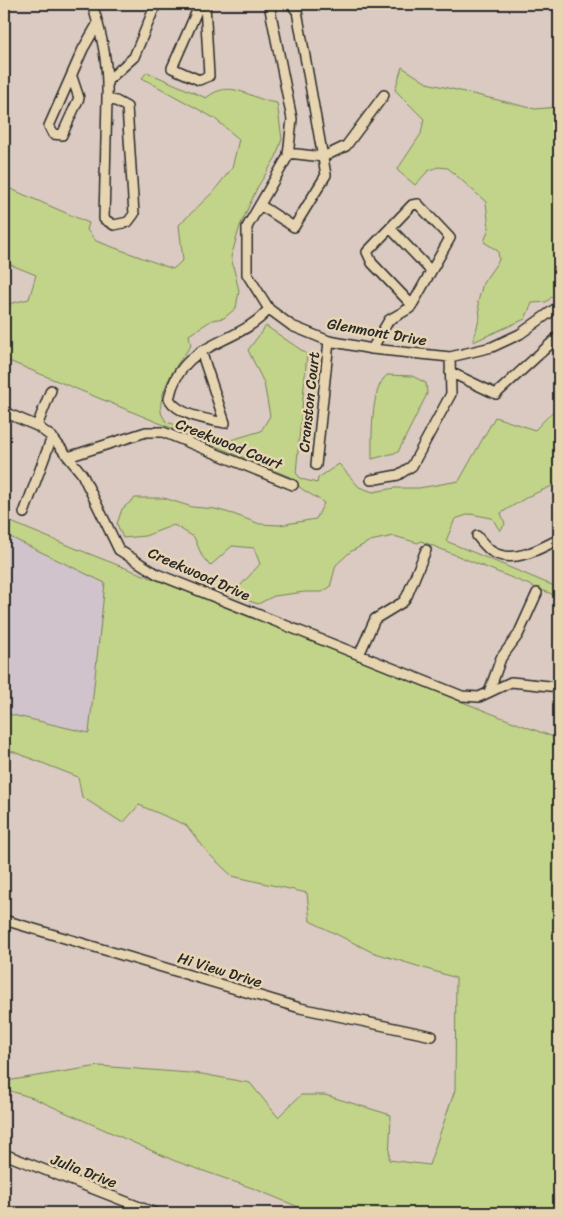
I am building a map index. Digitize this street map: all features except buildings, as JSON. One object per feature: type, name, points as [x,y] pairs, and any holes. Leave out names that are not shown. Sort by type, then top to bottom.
[{"type":"street","points":[[92,4],[104,42],[107,81],[104,220],[114,225],[128,222],[134,214],[127,107],[107,99]]},
{"type":"street","points":[[107,81],[134,56],[156,4]]},
{"type":"street","points":[[200,4],[172,68],[199,80],[209,76],[205,4]]},
{"type":"street","name":"Glenmont Drive","points":[[270,4],[292,119],[288,156],[247,227],[247,274],[269,309],[292,326],[329,341],[372,349],[450,357],[492,347],[520,334],[559,306]]},
{"type":"street","points":[[260,205],[294,226],[326,175],[297,11],[291,4]]},
{"type":"street","points":[[72,76],[79,98],[62,135],[53,134],[49,126],[83,49],[98,23]]},
{"type":"street","points":[[288,153],[323,158],[346,146],[384,95]]},
{"type":"street","points":[[372,349],[389,320],[410,308],[412,305],[450,238],[418,204],[412,205],[367,252],[372,262],[412,305]]},
{"type":"street","points":[[390,228],[431,271]]},
{"type":"street","points":[[201,351],[225,424],[174,407],[169,399],[179,370],[189,359],[201,351],[257,322],[269,309]]},
{"type":"street","points":[[450,372],[496,394],[559,336]]},
{"type":"street","name":"Cranston Court","points":[[316,465],[329,341]]},
{"type":"street","points":[[370,480],[398,476],[412,466],[451,394],[450,357]]},
{"type":"street","points":[[37,426],[51,390]]},
{"type":"street","name":"Creekwood Drive","points":[[4,412],[37,426],[52,437],[82,474],[119,550],[157,574],[462,696],[479,697],[511,682],[559,687]]},
{"type":"street","name":"Creekwood Court","points":[[68,457],[146,432],[164,432],[293,485]]},
{"type":"street","points":[[24,513],[52,437]]},
{"type":"street","points":[[477,536],[491,551],[503,556],[522,555],[559,539]]},
{"type":"street","points":[[360,655],[375,619],[403,602],[407,596],[426,550]]},
{"type":"street","points":[[489,692],[501,658],[520,630],[537,593]]},
{"type":"street","name":"Hi View Drive","points":[[4,920],[300,1008],[432,1036]]},
{"type":"street","name":"Julia Drive","points":[[4,1154],[155,1213]]},
{"type":"shaded area","points":[[4,534],[105,582],[89,734],[4,713]]},
{"type":"green space","points":[[402,67],[427,83],[535,109],[559,107],[559,252],[553,260],[559,264],[559,291],[546,302],[532,303],[525,319],[473,342],[480,316],[478,302],[483,283],[499,260],[498,251],[484,242],[489,228],[486,202],[448,168],[438,167],[428,171],[415,185],[397,170],[421,134],[424,119],[395,90]]},
{"type":"green space","points":[[147,72],[206,98],[215,92],[233,90],[277,103],[282,139],[276,157],[257,188],[240,226],[231,257],[239,291],[236,308],[224,318],[212,320],[189,335],[191,346],[175,367],[163,394],[161,412],[166,422],[231,440],[261,431],[270,416],[264,383],[248,350],[266,326],[307,354],[296,473],[301,479],[317,483],[318,478],[339,464],[359,487],[373,492],[395,488],[419,488],[459,481],[495,417],[535,430],[559,405],[559,483],[529,496],[501,513],[505,524],[500,531],[492,518],[470,514],[455,519],[446,541],[559,588],[559,597],[421,541],[418,543],[394,536],[370,541],[350,552],[336,565],[330,587],[322,592],[274,596],[258,604],[232,595],[260,564],[254,548],[232,546],[210,566],[202,556],[194,537],[174,525],[145,536],[123,538],[117,524],[122,509],[135,498],[164,498],[192,507],[215,509],[260,524],[280,525],[316,519],[324,503],[302,489],[290,477],[4,359],[4,305],[29,299],[36,275],[4,262],[4,186],[89,223],[87,230],[96,241],[173,269],[183,260],[179,225],[213,192],[232,168],[239,139],[214,118],[142,78]]},
{"type":"green space","points":[[387,375],[412,376],[426,383],[427,394],[398,452],[372,459],[372,427],[375,402],[381,382]]},
{"type":"green space","points":[[4,519],[559,739],[559,1213],[313,1213],[255,1189],[175,1161],[33,1098],[4,1089],[4,1081],[99,1066],[202,1074],[250,1083],[278,1117],[301,1095],[325,1095],[391,1115],[389,1160],[429,1165],[455,1090],[456,978],[372,952],[310,921],[307,893],[232,876],[209,854],[186,825],[139,805],[123,823],[82,797],[78,777],[14,752],[4,750],[4,713],[89,733],[105,583],[4,534]]}]
